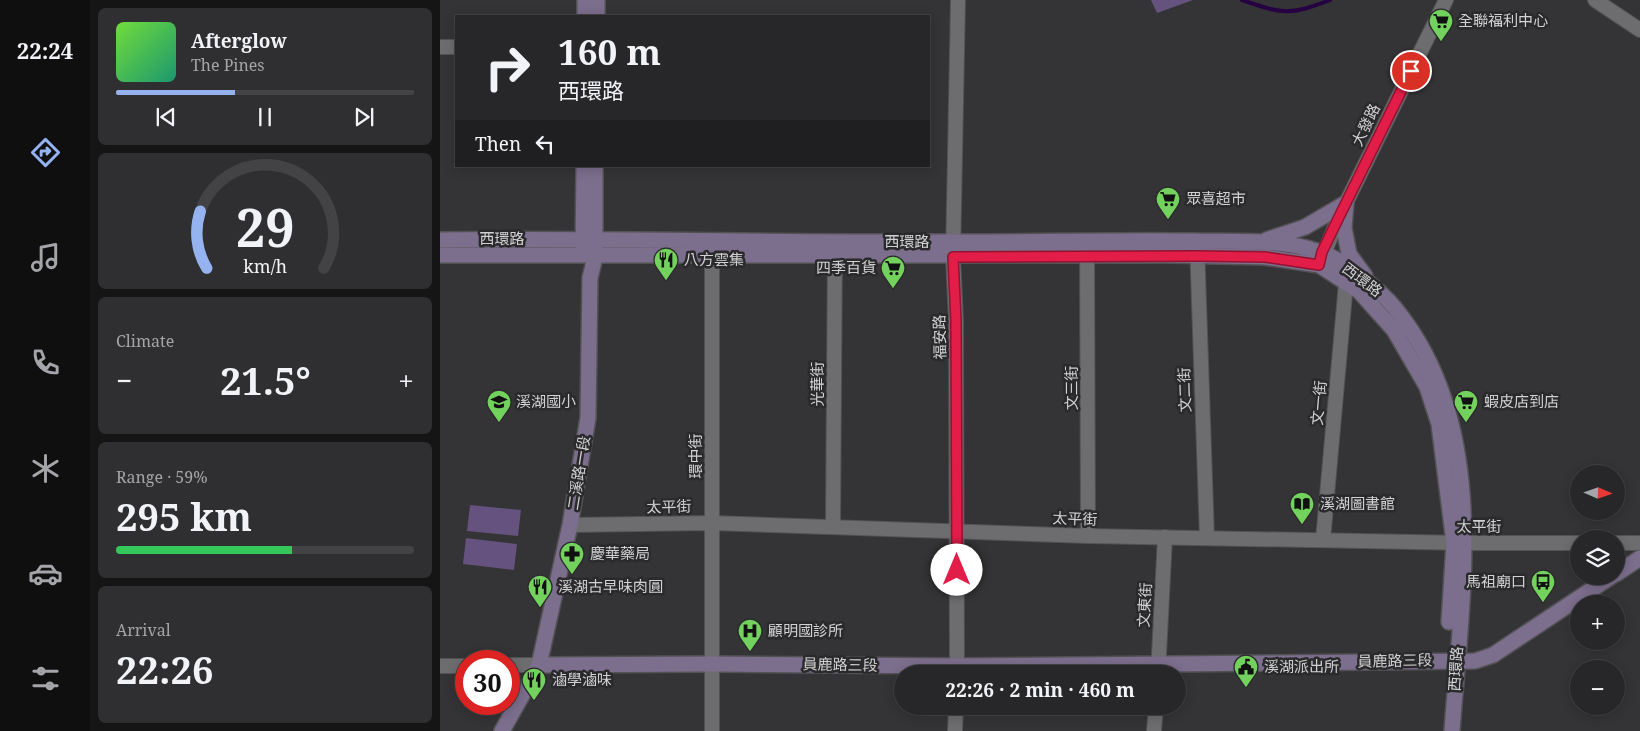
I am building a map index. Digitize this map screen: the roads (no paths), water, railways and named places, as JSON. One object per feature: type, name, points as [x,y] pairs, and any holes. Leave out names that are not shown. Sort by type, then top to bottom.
[{"type":"street","points":[[585,0],[585,15]]},
{"type":"street","points":[[597,0],[597,15]]},
{"type":"street","name":"福安路","points":[[957,665],[958,531],[954,250],[958,0]]},
{"type":"street","name":"大發路","points":[[1321,259],[1346,203],[1446,0]]},
{"type":"street","points":[[1595,0],[1640,30]]},
{"type":"street","points":[[440,47],[455,47]]},
{"type":"street","name":"二溪路一段","points":[[584,167],[589,239]]},
{"type":"street","name":"二溪路一段","points":[[539,665],[570,525],[588,418],[590,278],[588,257],[595,167]]},
{"type":"street","points":[[1262,241],[1305,227],[1346,203]]},
{"type":"street","points":[[1346,203],[1344,228],[1349,254],[1368,282]]},
{"type":"street","name":"西環路","points":[[440,240],[589,239],[713,248],[954,250],[1197,248],[1262,241],[1321,259],[1347,276],[1394,330],[1427,387],[1439,424],[1460,543]]},
{"type":"street","name":"西環路","points":[[440,255],[588,257],[713,248]]},
{"type":"street","name":"環中街","points":[[712,731],[713,248]]},
{"type":"street","name":"文三街","points":[[1086,248],[1088,536]]},
{"type":"street","name":"西環路","points":[[1197,248],[1265,257],[1321,259]]},
{"type":"street","name":"文二街","points":[[1197,248],[1207,538]]},
{"type":"street","name":"光華街","points":[[833,527],[835,249]]},
{"type":"street","name":"西環路","points":[[1347,276],[1368,282],[1392,305],[1410,330],[1438,380],[1450,418],[1457,460],[1460,543],[1451,660],[1441,731]]},
{"type":"street","name":"文一街","points":[[1323,540],[1347,276]]},
{"type":"street","name":"太平街","points":[[570,525],[712,522],[1088,536],[1460,543],[1570,543]]},
{"type":"street","name":"文東街","points":[[1158,665],[1165,537]]},
{"type":"street","points":[[1625,543],[1640,543]]},
{"type":"street","points":[[1625,568],[1640,558]]},
{"type":"street","name":"員鹿路三段","points":[[1186,667],[1451,660],[1475,661],[1493,655],[1598,585]]},
{"type":"street","name":"西環路","points":[[1451,660],[1452,731]]},
{"type":"street","name":"員鹿路三段","points":[[539,665],[712,664],[894,668]]},
{"type":"street","points":[[502,731],[539,665],[520,665]]},
{"type":"street","points":[[440,666],[455,666]]},
{"type":"street","points":[[955,731],[956,715]]},
{"type":"street","points":[[1154,731],[1155,715]]},
{"type":"waterway","points":[[1242,0],[1267,8],[1286,11],[1305,9],[1330,0]]},
{"type":"place","name":"全聯福利中心","points":[[1441,42]]},
{"type":"place","name":"眾喜超市","points":[[1168,220]]},
{"type":"place","name":"八方雲集","points":[[666,281]]},
{"type":"place","name":"四季百貨","points":[[893,289]]},
{"type":"place","name":"溪湖國小","points":[[499,423]]},
{"type":"place","name":"蝦皮店到店","points":[[1466,423]]},
{"type":"place","name":"溪湖圖書館","points":[[1302,525]]},
{"type":"place","name":"慶華藥局","points":[[572,575]]},
{"type":"place","name":"馬祖廟口","points":[[1543,603]]},
{"type":"place","name":"溪湖古早味肉圓","points":[[540,608]]},
{"type":"place","name":"顧明國診所","points":[[750,652]]},
{"type":"place","name":"溪湖派出所","points":[[1246,688]]},
{"type":"place","name":"滷學滷味","points":[[534,701]]}]
